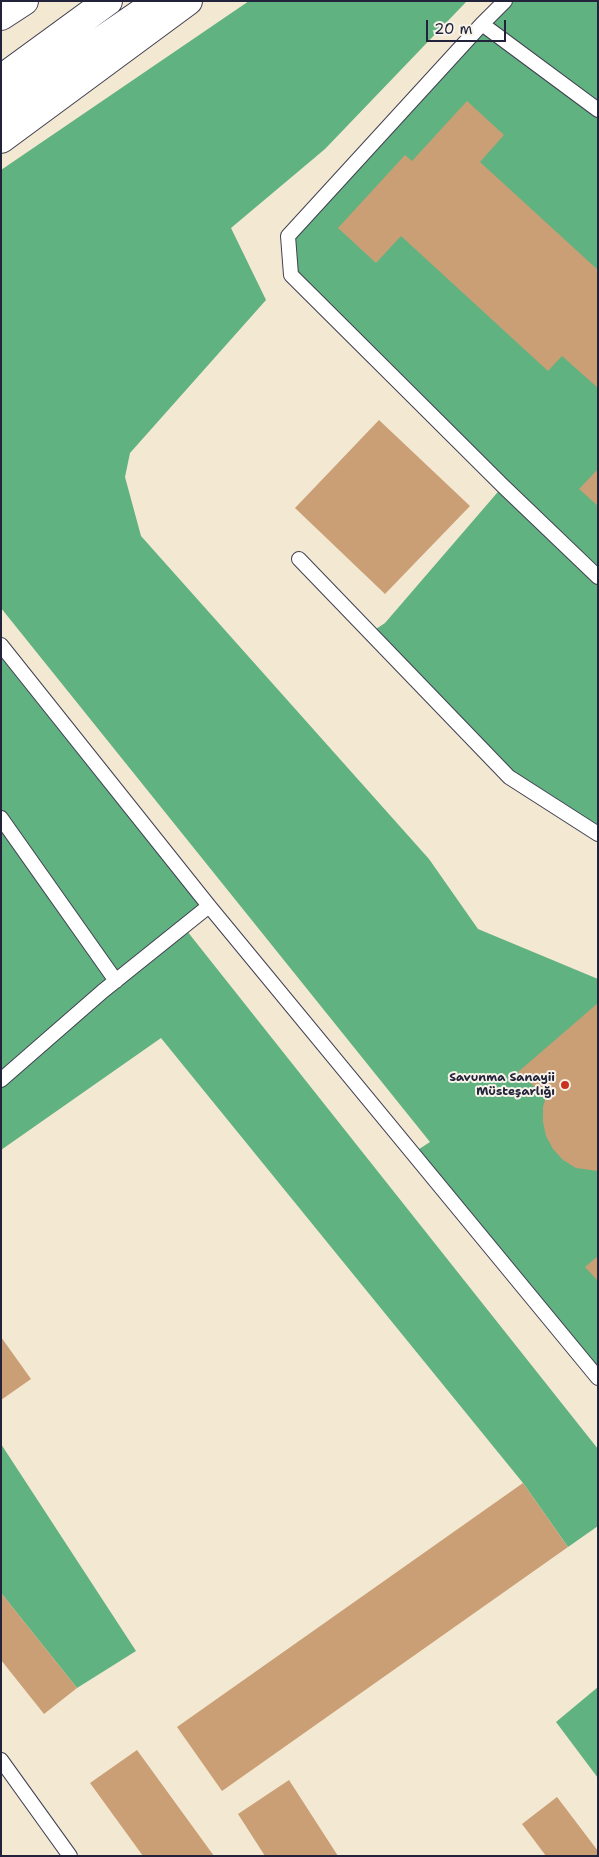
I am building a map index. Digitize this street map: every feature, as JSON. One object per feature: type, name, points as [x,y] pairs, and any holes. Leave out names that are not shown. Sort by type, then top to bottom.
[{"type":"main road","points":[[1,15],[18,1]]},
{"type":"main road","points":[[1,15],[24,1]]},
{"type":"main road","points":[[1,79],[108,1]]},
{"type":"main road","points":[[1,109],[159,1]]},
{"type":"main road","points":[[1,139],[188,1]]},
{"type":"lane","points":[[505,1],[288,236],[291,276],[598,577]]},
{"type":"lane","points":[[482,24],[598,110]]},
{"type":"lane","points":[[299,559],[508,777],[598,834]]},
{"type":"lane","points":[[1,645],[209,906],[598,1378]]},
{"type":"lane","points":[[1,818],[116,981]]},
{"type":"lane","points":[[1,1080],[116,981],[209,906]]},
{"type":"lane","points":[[1,1760],[70,1856]]},
{"type":"green space","points":[[249,1],[467,1],[325,149],[231,228],[266,300],[130,453],[125,477],[141,536],[429,859],[478,929],[598,979],[598,1378],[413,1153],[430,1142],[1,608],[1,170]]},
{"type":"green space","points":[[505,1],[598,1],[598,834],[509,777],[370,633],[385,623],[503,486],[291,275],[288,236]]},
{"type":"green space","points":[[1,643],[209,906],[183,926],[598,1449],[598,1526],[568,1547],[523,1483],[161,1038],[1,1150]]},
{"type":"green space","points":[[1,1444],[136,1651],[77,1688],[1,1593]]},
{"type":"green space","points":[[598,1687],[598,1778],[556,1722]]},
{"type":"building","points":[[467,101],[504,135],[480,162],[598,270],[598,388],[562,356],[548,371],[401,236],[376,263],[338,228],[405,155],[412,161]]},
{"type":"building","points":[[379,420],[470,506],[385,594],[295,508]]},
{"type":"building","points":[[598,469],[598,506],[579,489]]},
{"type":"building","name":"Savunma Sanayii Müsteşarlığı","points":[[598,1003],[598,1171],[576,1168],[563,1160],[553,1149],[546,1136],[543,1122],[543,1107],[546,1097],[518,1072]]},
{"type":"building","points":[[598,1256],[598,1281],[585,1267]]},
{"type":"building","points":[[1,1337],[31,1379],[1,1400]]},
{"type":"building","points":[[523,1483],[568,1547],[222,1791],[177,1727]]},
{"type":"building","points":[[1,1593],[77,1688],[44,1714],[1,1660]]},
{"type":"building","points":[[137,1750],[214,1856],[143,1856],[90,1783]]},
{"type":"building","points":[[289,1780],[338,1856],[265,1856],[238,1814]]},
{"type":"building","points":[[557,1797],[598,1851],[598,1856],[546,1856],[522,1824]]},
{"type":"place","name":"Savunma Sanayii Müsteşarlığı","points":[[565,1085]]}]
